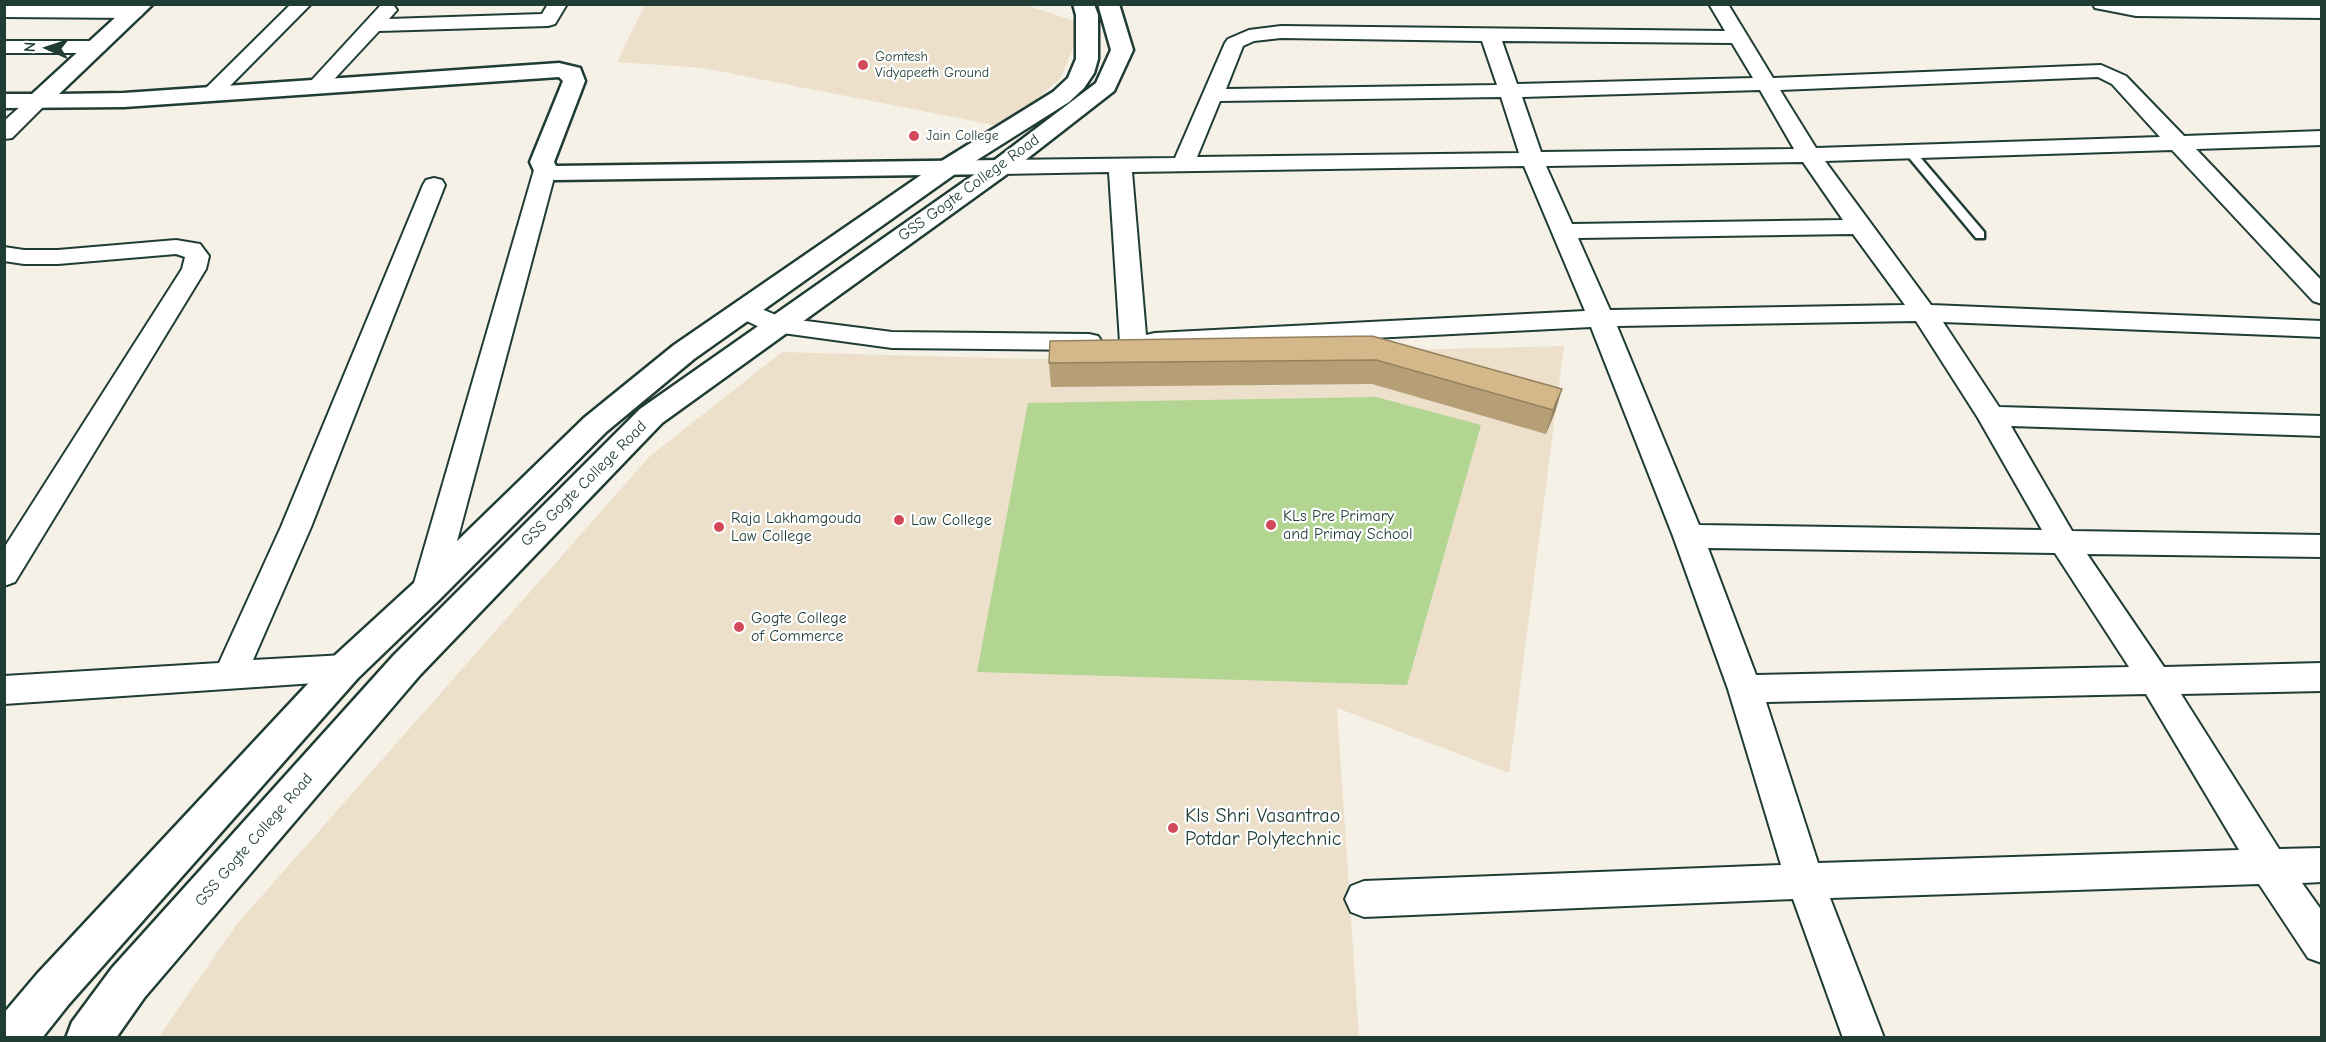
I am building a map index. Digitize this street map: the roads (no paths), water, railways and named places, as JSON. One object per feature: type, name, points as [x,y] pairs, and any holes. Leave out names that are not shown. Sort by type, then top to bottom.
[{"type":"main road","points":[[13,1038],[53,989],[345,668],[428,590],[595,425],[684,352],[949,167],[1061,97],[1076,84],[1104,24],[1087,15],[1083,4]]},
{"type":"main road","points":[[38,101],[138,8]]},
{"type":"main road","name":"GSS Gogte College Road","points":[[88,1038],[128,983],[407,664],[651,416],[1001,167],[1106,86],[1122,50],[1104,24]]},
{"type":"main road","points":[[4,101],[124,100],[559,70],[572,73],[574,81],[542,162],[545,170],[555,173],[1001,167]]},
{"type":"street","points":[[212,93],[302,4]]},
{"type":"street","points":[[318,85],[392,4]]},
{"type":"street","points":[[374,25],[548,20],[558,4]]},
{"type":"street","points":[[1718,4],[1809,155],[1924,313],[1992,416],[2064,543],[2155,680],[2268,865],[2322,945]]},
{"type":"street","points":[[2103,4],[2136,10],[2322,12]]},
{"type":"street","points":[[4,11],[138,8]]},
{"type":"street","points":[[1183,164],[1234,43],[1249,36],[1281,32],[1738,37]]},
{"type":"street","points":[[1490,34],[1507,90],[1532,158],[1601,318],[1688,536],[1745,689],[1805,880],[1864,1038]]},
{"type":"street","points":[[4,47],[97,47]]},
{"type":"street","points":[[1213,95],[1766,84],[2101,71],[2119,80],[2322,297]]},
{"type":"street","points":[[4,134],[38,101]]},
{"type":"street","points":[[1001,167],[1809,155],[2320,139]]},
{"type":"street","points":[[1120,165],[1133,342]]},
{"type":"street","points":[[428,590],[545,170]]},
{"type":"street","points":[[231,673],[296,527],[434,185]]},
{"type":"street","points":[[1564,231],[1860,227]]},
{"type":"street","points":[[4,574],[194,269],[197,256],[191,249],[176,247],[58,257],[5,256]]},
{"type":"street","points":[[745,310],[777,325],[892,340],[1133,342],[1601,318],[1924,313],[2322,329]]},
{"type":"street","points":[[1992,416],[2322,426]]},
{"type":"street","points":[[1688,536],[2322,546]]},
{"type":"street","points":[[4,690],[231,673],[345,668]]},
{"type":"street","points":[[1745,689],[2322,677]]},
{"type":"street","points":[[1364,900],[1805,880],[2322,865]]},
{"type":"lane","points":[[1910,152],[1980,235]]},
{"type":"place","name":"Gomtesh Vidyapeeth Ground","points":[[863,65]]},
{"type":"place","name":"Jain College","points":[[914,136]]},
{"type":"place","name":"Law College","points":[[899,520]]},
{"type":"place","name":"KLs Pre Primary and Primay School","points":[[1271,525]]},
{"type":"place","name":"Raja Lakhamgouda Law College","points":[[719,527]]},
{"type":"place","name":"Gogte College of Commerce","points":[[739,627]]},
{"type":"place","name":"Kls Shri Vasantrao Potdar Polytechnic","points":[[1173,828]]}]
